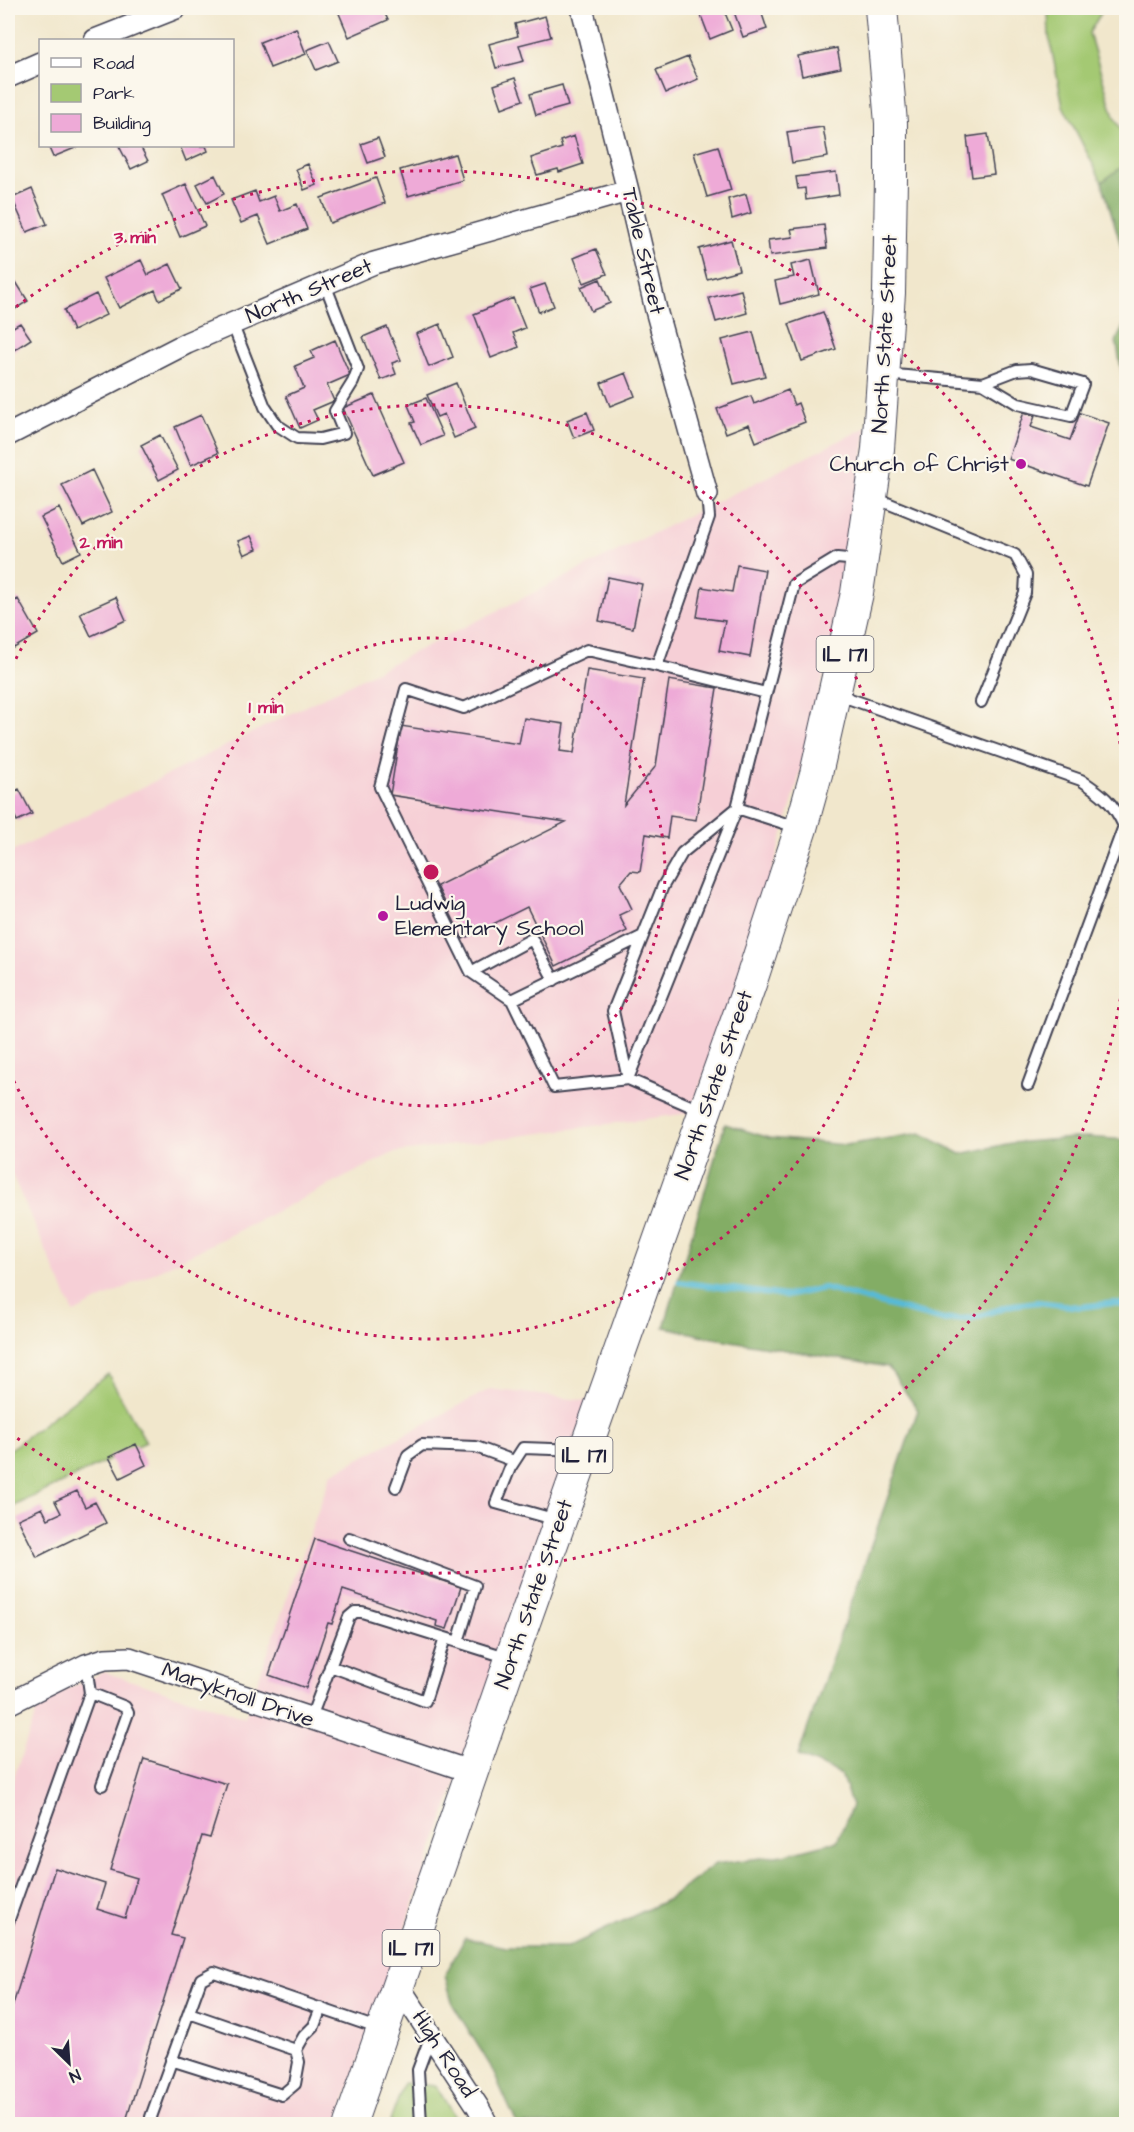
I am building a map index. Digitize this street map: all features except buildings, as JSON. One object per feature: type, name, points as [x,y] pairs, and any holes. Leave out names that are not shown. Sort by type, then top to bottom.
[{"type":"main road","name":"North State Street","points":[[350,2124],[511,1659],[705,1112],[801,828],[836,694],[857,593],[872,497],[885,374],[891,258],[891,123],[881,8]]},
{"type":"street","points":[[98,39],[176,8]]},
{"type":"street","name":"Table Street","points":[[582,8],[656,310],[707,494]]},
{"type":"street","points":[[8,78],[39,63]]},
{"type":"street","name":"North Street","points":[[8,435],[186,343],[374,263],[628,190]]},
{"type":"street","name":"Maryknoll Drive","points":[[8,1704],[86,1665],[105,1659],[129,1658],[472,1772]]},
{"type":"street","name":"High Road","points":[[399,1985],[487,2124]]},
{"type":"lane","points":[[232,324],[265,407],[277,425],[297,438],[320,439],[344,433],[335,411],[353,382],[358,369],[325,284]]},
{"type":"lane","points":[[885,374],[983,383],[1018,404],[1071,416],[1083,384],[1031,369],[1017,370],[983,383]]},
{"type":"lane","points":[[657,666],[709,517],[707,494]]},
{"type":"lane","points":[[872,497],[1015,555],[1026,575],[1025,593],[981,702]]},
{"type":"lane","points":[[628,1079],[737,808],[794,584],[837,558],[862,560]]},
{"type":"lane","points":[[705,1112],[628,1079],[554,1087],[512,1000],[471,972],[380,787],[406,689],[464,708],[587,650],[766,693]]},
{"type":"lane","points":[[836,694],[1081,780],[1107,797],[1117,811],[1124,826],[1029,1084]]},
{"type":"lane","points":[[737,808],[801,828]]},
{"type":"lane","points":[[628,1079],[613,1011],[663,886],[682,853],[737,808]]},
{"type":"lane","points":[[512,1000],[643,936]]},
{"type":"lane","points":[[471,972],[532,939],[554,980]]},
{"type":"lane","points":[[396,1487],[408,1455],[422,1445],[476,1448],[514,1461]]},
{"type":"lane","points":[[560,1521],[496,1503],[510,1468],[523,1448],[585,1450]]},
{"type":"lane","points":[[349,1538],[475,1586],[458,1642]]},
{"type":"lane","points":[[310,1720],[349,1617],[355,1612],[362,1612],[511,1659]]},
{"type":"lane","points":[[330,1666],[425,1701],[446,1638]]},
{"type":"lane","points":[[8,1922],[90,1693],[86,1665]]},
{"type":"lane","points":[[90,1693],[124,1707],[128,1713],[102,1785]]},
{"type":"lane","points":[[152,2124],[151,2117],[201,1978],[214,1972],[382,2030]]},
{"type":"lane","points":[[171,2060],[282,2095],[295,2084],[299,2062],[296,2050],[314,2026],[321,2008]]},
{"type":"lane","points":[[189,2013],[296,2050]]},
{"type":"lane","points":[[421,2124],[418,2070],[431,2035]]},
{"type":"shaded area","name":"Ludwig Elementary School","points":[[867,427],[847,580],[796,789],[741,977],[690,1113],[393,1153],[74,1313],[8,1166],[8,854]]},
{"type":"shaded area","points":[[490,1389],[589,1401],[337,2124],[8,2124],[8,1794],[40,1702],[104,1672],[245,1717],[331,1474]]},
{"type":"green space","points":[[1048,8],[1104,8],[1089,33],[1114,117],[1126,138],[1126,164],[1102,182],[1063,106],[1049,37]]},
{"type":"green space","points":[[1126,164],[1126,262],[1102,182]]},
{"type":"green space","points":[[1126,321],[1126,393],[1116,341]]},
{"type":"green space","points":[[725,1124],[769,1138],[846,1145],[921,1133],[961,1154],[1011,1143],[1087,1137],[1126,1140],[1126,2124],[517,2124],[490,2065],[453,2005],[445,1975],[465,1938],[506,1947],[568,1947],[669,1899],[715,1864],[783,1855],[837,1841],[852,1806],[841,1774],[798,1756],[918,1410],[888,1367],[713,1338],[664,1327]]},
{"type":"green space","points":[[108,1374],[146,1442],[8,1509],[8,1451]]},
{"type":"green space","points":[[404,2083],[436,2086],[459,2124],[389,2124]]},
{"type":"waterway","points":[[679,1282],[786,1296],[824,1288],[943,1320],[973,1318],[1012,1305],[1038,1302],[1080,1307],[1114,1303],[1126,1306]]},
{"type":"place","name":"Church of Christ","points":[[1021,464]]},
{"type":"place","name":"Ludwig Elementary School","points":[[383,916]]}]
